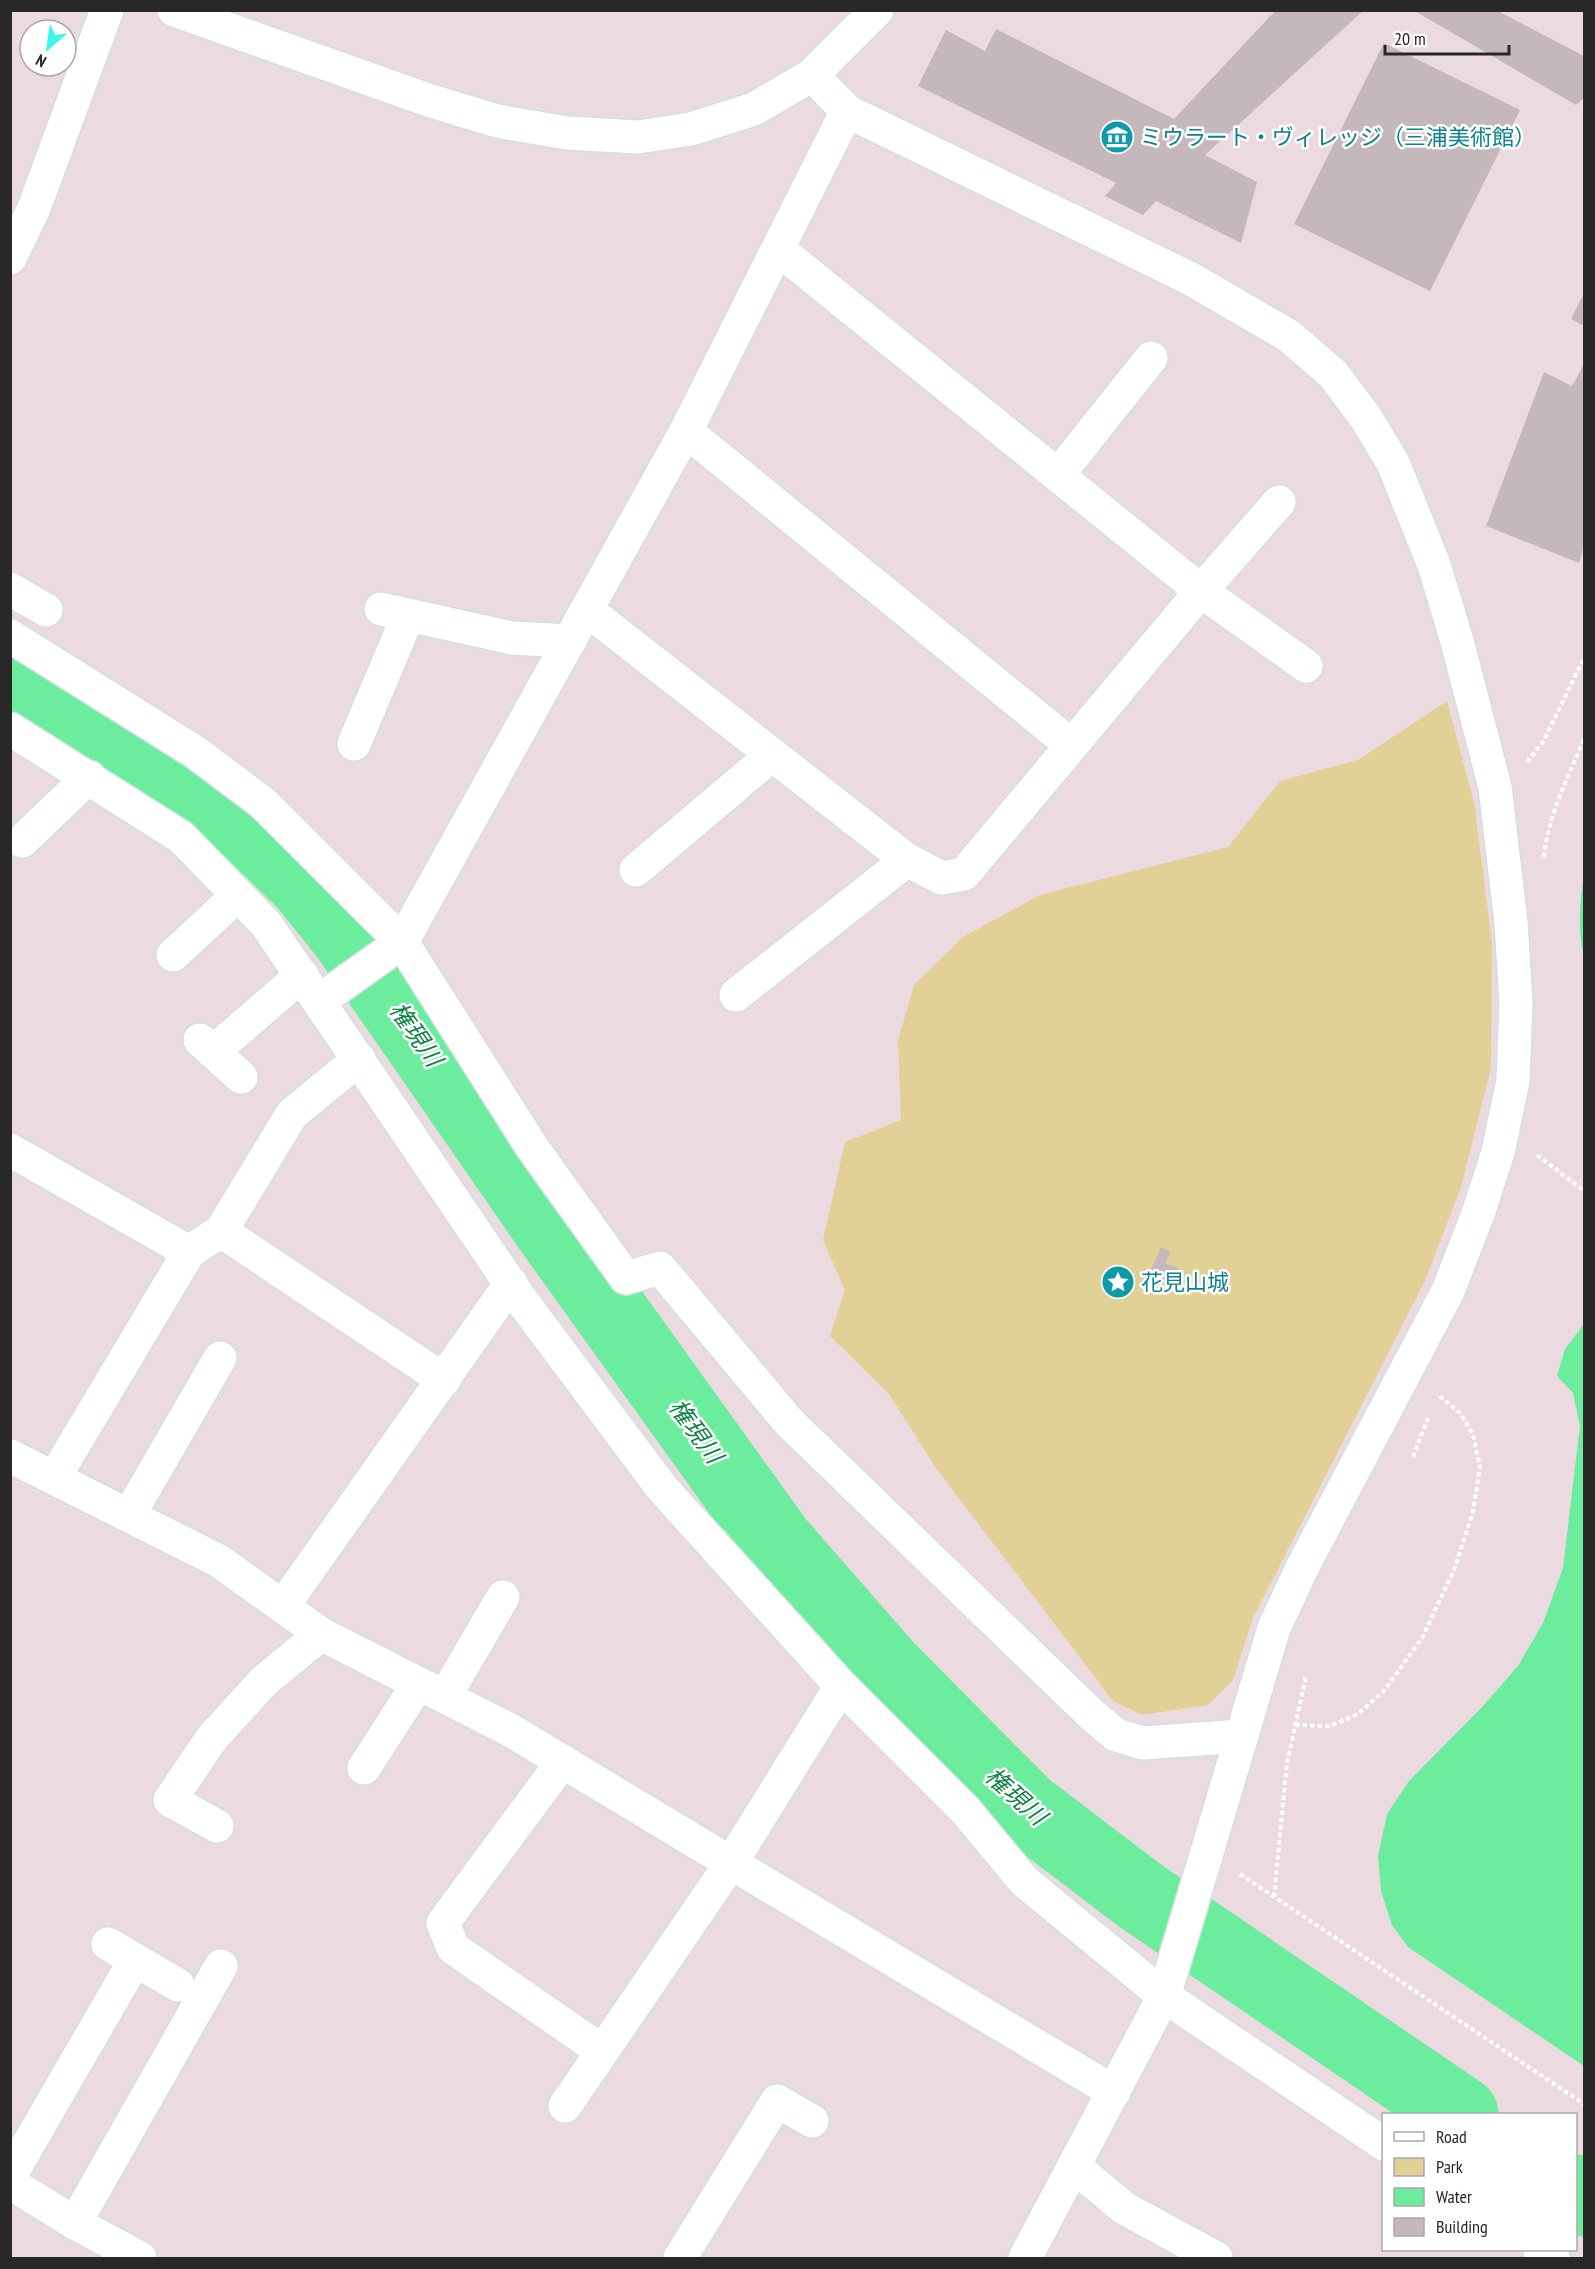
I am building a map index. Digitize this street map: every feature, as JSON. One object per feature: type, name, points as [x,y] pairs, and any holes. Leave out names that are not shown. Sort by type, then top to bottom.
[{"type":"street","points":[[10,258],[34,208],[107,10]]},
{"type":"street","points":[[174,10],[428,100],[497,121],[567,133],[638,138],[691,129],[754,109],[812,75],[877,10]]},
{"type":"street","points":[[812,75],[847,111],[1191,279],[1289,336],[1333,374],[1366,418],[1393,463],[1434,565],[1457,641],[1495,787],[1511,922],[1516,1002],[1513,1081],[1498,1152],[1479,1211],[1448,1291],[1339,1497],[1274,1628],[1164,1996],[1025,2259]]},
{"type":"street","points":[[241,1077],[207,1046],[320,988],[395,946],[570,641],[686,431],[847,111]]},
{"type":"street","points":[[778,249],[1201,591],[1306,666]]},
{"type":"street","points":[[1058,475],[1151,358]]},
{"type":"street","points":[[686,431],[1071,745]]},
{"type":"street","points":[[587,610],[907,860],[942,878],[964,873],[1201,591],[1279,502]]},
{"type":"street","points":[[10,589],[45,610]]},
{"type":"street","points":[[354,744],[395,612],[512,638],[570,641]]},
{"type":"street","points":[[10,636],[195,752],[263,803],[395,946],[532,1147],[626,1278],[660,1268],[789,1422],[1092,1715],[1116,1735],[1143,1743],[1242,1736]]},
{"type":"street","points":[[10,729],[181,837],[266,924],[320,988],[359,1059],[511,1283],[662,1488],[841,1686],[965,1810],[1024,1881],[1164,1996],[1382,2143]]},
{"type":"street","points":[[636,870],[772,755]]},
{"type":"street","points":[[22,841],[89,777]]},
{"type":"street","points":[[736,995],[907,860]]},
{"type":"street","points":[[173,955],[238,895]]},
{"type":"street","points":[[54,1478],[189,1252],[221,1231],[292,1114],[359,1059]]},
{"type":"street","points":[[10,1150],[189,1252]]},
{"type":"street","points":[[221,1231],[444,1380]]},
{"type":"street","points":[[283,1606],[511,1283]]},
{"type":"street","points":[[129,1515],[220,1358]]},
{"type":"street","points":[[10,1456],[219,1561],[321,1634],[510,1730],[1114,2092]]},
{"type":"street","points":[[364,1768],[432,1690],[503,1597]]},
{"type":"street","points":[[217,1826],[170,1800],[212,1738],[263,1682],[321,1634]]},
{"type":"street","points":[[565,2106],[731,1863],[841,1686]]},
{"type":"street","points":[[562,1761],[443,1923],[453,1948],[602,2051]]},
{"type":"street","points":[[10,2176],[121,1952],[178,1985]]},
{"type":"street","points":[[75,2223],[221,1966]]},
{"type":"street","points":[[680,2259],[777,2101],[812,2121]]},
{"type":"street","points":[[1075,2167],[1124,2208],[1216,2259]]},
{"type":"street","points":[[10,2183],[140,2259]]},
{"type":"path","points":[[1495,787],[1514,776],[1543,742],[1584,658]]},
{"type":"path","points":[[1530,1150],[1584,1191]]},
{"type":"path","points":[[1295,1725],[1330,1726],[1358,1714],[1383,1692],[1422,1638],[1454,1570],[1473,1512],[1480,1467],[1473,1434],[1460,1413],[1437,1394]]},
{"type":"path","points":[[1274,1897],[1287,1763],[1306,1676]]},
{"type":"path","points":[[1207,1852],[1584,2104]]},
{"type":"green space","points":[[1447,701],[1474,802],[1492,943],[1491,1068],[1461,1187],[1425,1281],[1253,1618],[1233,1680],[1208,1705],[1142,1715],[1113,1701],[936,1468],[889,1394],[830,1336],[845,1290],[823,1240],[845,1142],[901,1120],[898,1041],[914,985],[963,937],[1040,895],[1228,847],[1280,781],[1358,760]]},
{"type":"water","points":[[1584,873],[1584,957],[1580,905]]},
{"type":"water","points":[[1584,1324],[1584,2066],[1408,1947],[1392,1925],[1381,1891],[1378,1856],[1387,1814],[1409,1781],[1483,1706],[1518,1666],[1543,1623],[1563,1568],[1580,1426],[1573,1393],[1557,1376],[1565,1349]]},
{"type":"building","points":[[1276,10],[1364,10],[1205,155],[1257,182],[1241,243],[1156,201],[1143,215],[1105,196],[1116,183],[918,86],[946,30],[985,51],[996,29],[1174,119]]},
{"type":"building","points":[[1413,10],[1496,10],[1584,56],[1584,98],[1576,105]]},
{"type":"building","points":[[1384,43],[1520,110],[1430,291],[1294,224]]},
{"type":"building","points":[[1584,293],[1584,326],[1571,319]]},
{"type":"building","points":[[1584,364],[1584,546],[1579,563],[1486,526],[1544,372],[1572,386]]},
{"type":"building","points":[[1161,1247],[1171,1252],[1165,1263],[1178,1268],[1170,1284],[1149,1275]]},
{"type":"waterway","name":"権現川","points":[[10,678],[181,775],[250,829],[305,882],[346,933],[554,1233],[776,1542],[887,1669],[1025,1808],[1142,1897],[1460,2113]]},
{"type":"waterway","name":"権現川","points":[[1577,2193],[1584,2199]]},
{"type":"place","name":"ミウラート・ヴィレッジ（三浦美術館）","points":[[1117,137]]},
{"type":"place","name":"花見山城","points":[[1118,1282]]}]
